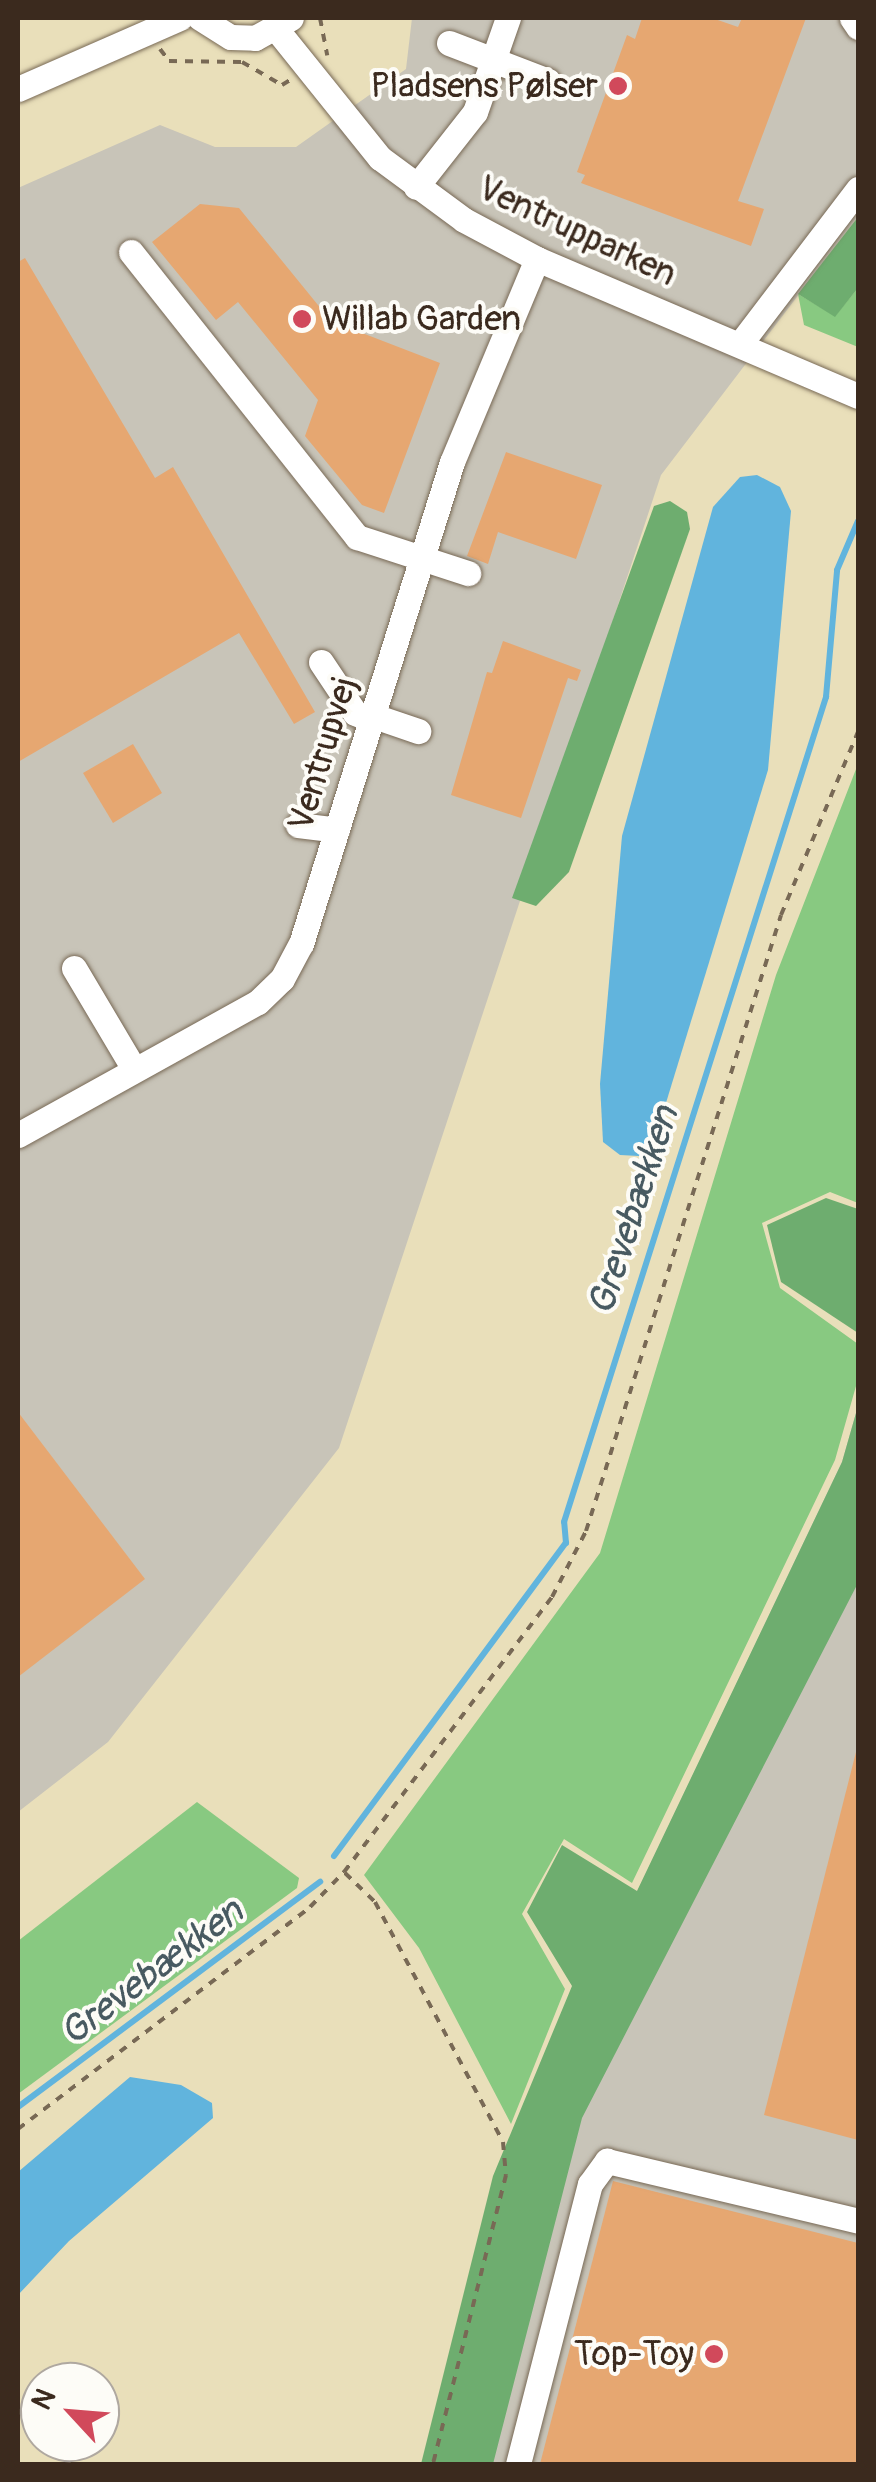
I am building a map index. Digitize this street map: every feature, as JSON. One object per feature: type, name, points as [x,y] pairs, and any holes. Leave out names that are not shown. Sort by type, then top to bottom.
[{"type":"street","points":[[18,90],[180,18]]},
{"type":"street","points":[[200,18],[231,38],[284,24]]},
{"type":"street","points":[[416,186],[475,112],[508,18]]},
{"type":"street","points":[[852,18],[858,27]]},
{"type":"street","name":"Ventrupparken","points":[[284,24],[360,135],[416,186],[537,259],[858,396]]},
{"type":"street","points":[[449,43],[548,81]]},
{"type":"street","points":[[740,344],[858,189]]},
{"type":"street","points":[[130,252],[357,537],[468,573]]},
{"type":"street","name":"Ventrupvej","points":[[18,1135],[258,1002],[282,979],[301,944],[418,559],[537,259]]},
{"type":"street","points":[[321,662],[355,714],[418,731]]},
{"type":"street","points":[[298,825],[337,830]]},
{"type":"street","points":[[74,968],[134,1069]]},
{"type":"street","points":[[518,2464],[590,2184],[607,2161],[858,2221]]},
{"type":"path","points":[[320,18],[328,54]]},
{"type":"path","points":[[152,31],[169,61],[242,62],[282,85]]},
{"type":"path","points":[[18,2129],[310,1908],[344,1872],[570,1568],[781,915],[858,732]]},
{"type":"path","points":[[344,1872],[374,1902],[504,2142],[506,2175],[433,2464]]},
{"type":"shaded area","points":[[412,18],[858,18],[858,217],[661,475],[339,1448],[108,1742],[18,1812],[18,188],[160,125],[215,147],[296,147],[406,69]]},
{"type":"shaded area","points":[[858,1406],[858,2464],[451,2464],[546,2083],[842,1462]]},
{"type":"green space","points":[[858,217],[858,288],[835,317],[798,294]]},
{"type":"green space","points":[[858,288],[858,347],[804,325],[798,294],[835,316]]},
{"type":"green space","points":[[670,501],[687,512],[690,529],[569,872],[536,906],[512,898],[654,506]]},
{"type":"green space","points":[[858,764],[858,1203],[830,1192],[762,1223],[780,1288],[858,1344],[858,1379],[835,1460],[632,1883],[564,1839],[522,1914],[565,1989],[511,2124],[419,1948],[364,1875],[600,1553],[776,975]]},
{"type":"green space","points":[[826,1198],[858,1209],[858,1333],[781,1282],[767,1225]]},
{"type":"green space","points":[[858,1406],[858,1583],[582,2118],[493,2464],[421,2464],[493,2176],[572,1986],[527,1912],[562,1845],[637,1891],[842,1462]]},
{"type":"green space","points":[[197,1802],[299,1878],[297,1888],[18,2094],[18,1941]]},
{"type":"water","points":[[757,475],[780,487],[791,511],[768,770],[654,1142],[639,1156],[620,1155],[603,1142],[600,1084],[622,836],[713,507],[740,477]]},
{"type":"water","points":[[130,2077],[181,2085],[212,2103],[213,2118],[69,2241],[18,2295],[18,2172]]},
{"type":"building","points":[[642,18],[712,18],[738,27],[742,18],[806,18],[738,201],[764,209],[751,246],[581,183],[585,175],[577,172],[627,35],[635,39]]},
{"type":"building","points":[[200,204],[239,208],[331,321],[440,363],[384,513],[362,505],[305,436],[318,400],[238,302],[216,320],[152,242]]},
{"type":"building","points":[[25,258],[155,478],[173,467],[315,712],[294,724],[239,633],[18,762],[18,262]]},
{"type":"building","points":[[506,452],[602,485],[576,559],[498,532],[488,564],[467,556]]},
{"type":"building","points":[[503,641],[581,670],[577,681],[568,678],[521,818],[451,795],[487,672],[492,673]]},
{"type":"building","points":[[133,744],[162,793],[113,823],[83,773]]},
{"type":"building","points":[[18,1412],[145,1579],[18,1677]]},
{"type":"building","points":[[858,1748],[858,2140],[764,2115]]},
{"type":"building","name":"Top-Toy","points":[[613,2181],[858,2243],[858,2464],[540,2464]]},
{"type":"waterway","name":"Grevebækken","points":[[334,1856],[566,1543],[564,1522],[826,697],[837,570],[858,521]]},
{"type":"waterway","name":"Grevebækken","points":[[18,2107],[320,1882]]},
{"type":"place","name":"Pladsens Pølser","points":[[618,86]]},
{"type":"place","name":"Willab Garden","points":[[302,319]]},
{"type":"place","name":"Top-Toy","points":[[714,2354]]}]
